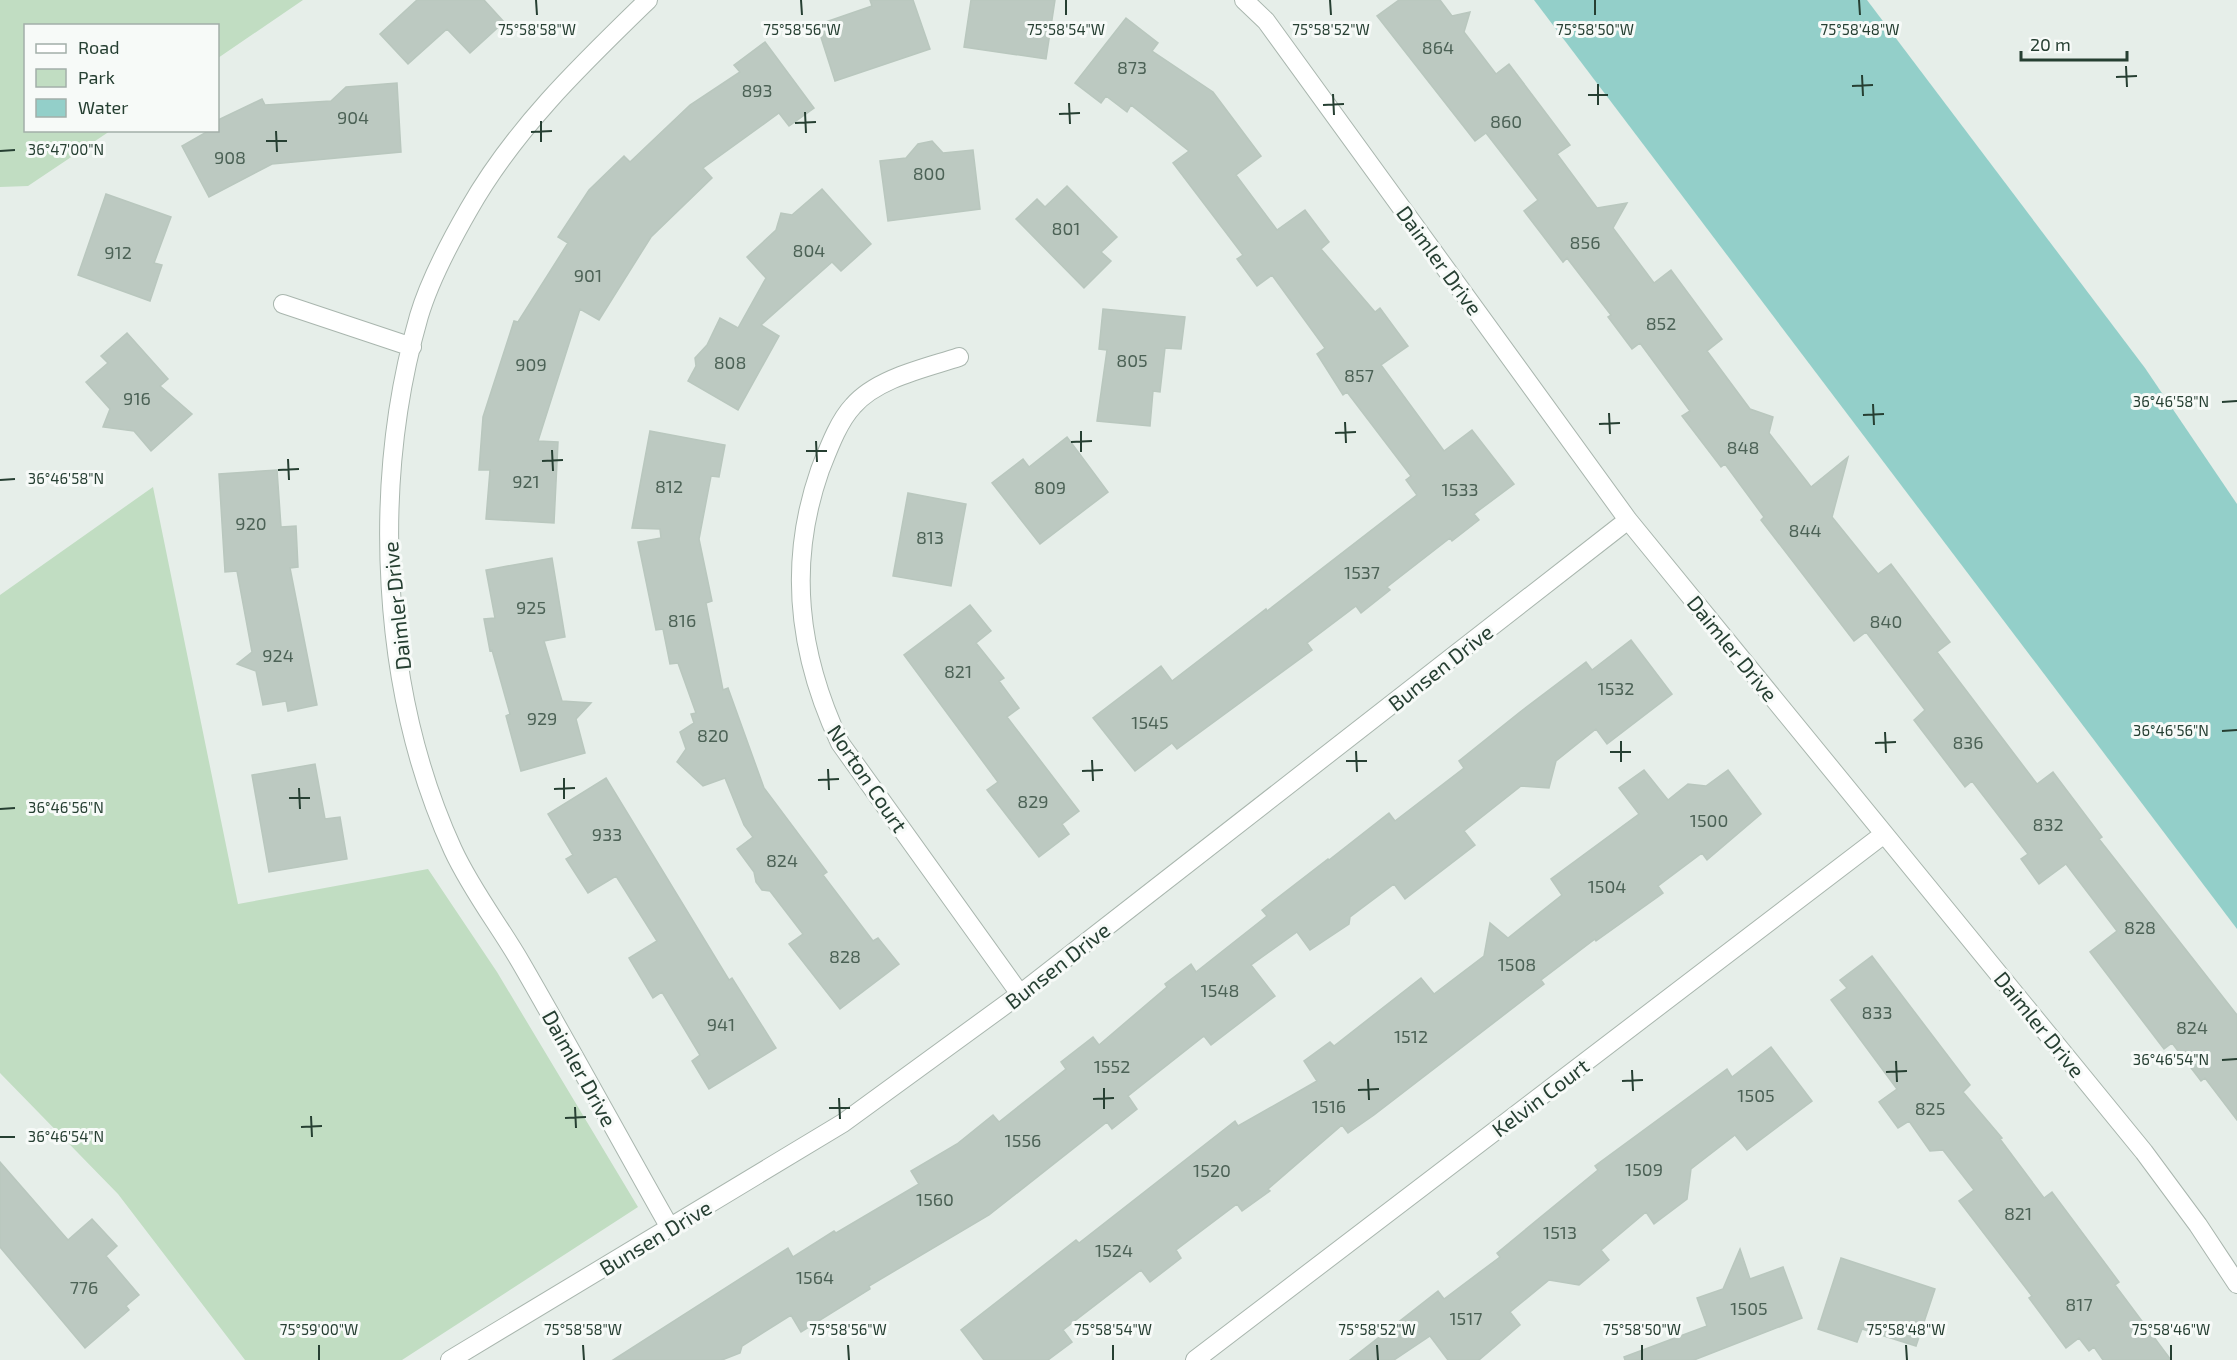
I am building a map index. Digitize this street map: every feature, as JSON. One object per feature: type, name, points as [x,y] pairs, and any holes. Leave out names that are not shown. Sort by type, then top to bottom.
[{"type":"street","name":"Daimler Drive","points":[[648,0],[570,75],[520,132],[470,207],[442,260],[420,313],[400,403],[390,481],[388,545],[393,623],[410,714],[427,783],[453,850],[479,900],[518,959],[670,1228]]},
{"type":"street","name":"Daimler Drive","points":[[1244,0],[1266,21],[1628,520],[2144,1152],[2198,1225],[2237,1284]]},
{"type":"street","points":[[283,304],[412,347]]},
{"type":"street","name":"Norton Court","points":[[959,357],[887,381],[853,405],[828,449],[811,497],[801,547],[800,600],[809,663],[826,714],[840,743],[1020,994]]},
{"type":"street","name":"Bunsen Drive","points":[[450,1360],[843,1123],[1020,994],[1628,520]]},
{"type":"street","name":"Kelvin Court","points":[[1195,1360],[1884,834]]},
{"type":"green space","points":[[0,0],[303,0],[219,57],[219,24],[24,24],[24,132],[109,132],[28,186],[0,187]]},
{"type":"green space","points":[[153,487],[238,904],[428,869],[497,972],[638,1207],[402,1360],[245,1360],[118,1194],[0,1073],[0,595]]},
{"type":"water","points":[[1534,0],[1867,0],[2145,368],[2237,504],[2237,929]]},
{"type":"building","points":[[417,0],[484,0],[504,22],[470,53],[447,29],[408,64],[380,34]]},
{"type":"building","points":[[870,0],[913,0],[930,49],[835,81],[817,25],[872,6]]},
{"type":"building","points":[[971,0],[1055,0],[1046,59],[964,47]]},
{"type":"building","points":[[1399,0],[1440,0],[1452,16],[1470,12],[1464,32],[1496,74],[1509,64],[1570,145],[1557,154],[1597,208],[1627,203],[1613,228],[1654,283],[1671,270],[1722,339],[1707,351],[1750,409],[1773,417],[1769,433],[1811,487],[1848,457],[1832,517],[1878,574],[1891,564],[1950,642],[1937,652],[2037,784],[2053,772],[2102,837],[2099,839],[2237,1015],[2237,1120],[2205,1078],[2201,1081],[2172,1043],[2164,1049],[2090,952],[2117,931],[2066,864],[2039,884],[2021,859],[2028,854],[1972,781],[1965,787],[1914,720],[1925,710],[1866,632],[1854,641],[1761,520],[1764,517],[1725,464],[1721,467],[1682,416],[1690,411],[1640,343],[1632,349],[1608,317],[1611,315],[1567,258],[1563,262],[1524,211],[1538,200],[1486,133],[1475,141],[1377,16]]},
{"type":"building","points":[[1126,18],[1158,43],[1152,51],[1213,92],[1261,156],[1236,175],[1277,230],[1305,210],[1329,242],[1321,249],[1375,312],[1380,308],[1408,346],[1381,365],[1444,451],[1472,430],[1514,484],[1474,514],[1479,520],[1452,541],[1450,538],[1387,587],[1390,590],[1361,613],[1356,606],[1307,643],[1312,650],[1177,749],[1172,743],[1135,771],[1093,718],[1161,666],[1172,681],[1417,495],[1406,480],[1411,476],[1347,392],[1343,395],[1317,354],[1325,348],[1272,275],[1257,286],[1237,259],[1243,255],[1173,163],[1189,151],[1131,105],[1127,112],[1106,96],[1101,103],[1075,83]]},
{"type":"building","points":[[765,42],[814,108],[789,126],[779,113],[703,168],[712,178],[651,237],[599,320],[580,309],[538,441],[558,442],[554,523],[486,519],[490,470],[479,470],[483,417],[514,321],[518,322],[568,243],[558,237],[589,190],[624,156],[630,162],[690,105],[740,72],[734,65]]},
{"type":"building","points":[[397,83],[401,152],[272,164],[209,197],[182,146],[206,132],[219,132],[219,120],[262,99],[265,105],[331,101],[346,87]]},
{"type":"building","points":[[932,141],[943,153],[973,150],[980,209],[888,221],[880,161],[906,158],[918,144]]},
{"type":"building","points":[[1067,186],[1117,237],[1101,252],[1111,261],[1084,288],[1016,219],[1037,199],[1045,207]]},
{"type":"building","points":[[822,189],[871,244],[841,271],[832,262],[761,325],[779,336],[738,410],[688,381],[696,366],[695,358],[707,345],[720,318],[738,328],[766,278],[747,257],[776,230],[781,213],[792,215]]},
{"type":"building","points":[[106,194],[171,217],[154,263],[162,265],[150,301],[78,275]]},
{"type":"building","points":[[1103,309],[1185,317],[1181,349],[1165,348],[1160,392],[1153,391],[1150,426],[1097,421],[1107,350],[1099,349]]},
{"type":"building","points":[[127,333],[168,379],[160,386],[192,414],[151,451],[134,431],[103,427],[110,409],[86,382],[108,363],[101,356]]},
{"type":"building","points":[[650,431],[725,445],[719,477],[711,476],[699,539],[712,601],[706,603],[723,690],[728,688],[764,788],[827,872],[823,875],[873,941],[878,938],[899,964],[840,1009],[789,944],[803,934],[770,891],[762,890],[756,882],[754,872],[737,849],[753,837],[744,825],[725,778],[703,786],[677,762],[686,749],[680,732],[694,723],[691,714],[696,713],[678,663],[670,664],[663,629],[656,630],[638,542],[661,538],[660,529],[632,528]]},
{"type":"building","points":[[1067,437],[1108,492],[1040,544],[992,483],[1023,459],[1029,467]]},
{"type":"building","points":[[277,470],[281,527],[296,526],[298,567],[290,568],[317,705],[288,711],[286,701],[263,705],[256,671],[237,664],[252,652],[237,571],[225,572],[219,474]]},
{"type":"building","points":[[908,493],[966,504],[951,586],[893,576]]},
{"type":"building","points":[[552,558],[565,637],[544,641],[562,701],[591,703],[576,719],[585,753],[521,771],[506,716],[510,714],[492,650],[490,651],[484,619],[495,618],[486,570]]},
{"type":"building","points":[[970,605],[991,631],[976,643],[1004,678],[999,681],[1019,708],[1007,717],[1079,811],[1062,824],[1069,834],[1039,857],[987,790],[998,782],[904,655]]},
{"type":"building","points":[[1631,640],[1672,694],[1607,744],[1596,729],[1556,761],[1549,788],[1521,786],[1464,831],[1475,845],[1405,899],[1394,884],[1350,917],[1349,924],[1310,950],[1297,932],[1251,965],[1275,996],[1211,1045],[1204,1036],[1128,1096],[1137,1109],[1112,1129],[1107,1122],[989,1215],[869,1286],[870,1289],[801,1332],[791,1315],[742,1346],[740,1353],[722,1360],[613,1360],[788,1248],[793,1257],[834,1231],[836,1233],[919,1184],[911,1171],[957,1144],[993,1115],[999,1122],[1066,1069],[1061,1062],[1093,1037],[1099,1045],[1167,987],[1165,984],[1191,964],[1196,972],[1267,916],[1262,910],[1328,859],[1389,813],[1395,821],[1464,768],[1459,761],[1520,712],[1586,662],[1592,670]]},
{"type":"building","points":[[315,764],[325,819],[340,817],[347,859],[269,872],[252,775]]},
{"type":"building","points":[[1644,770],[1668,800],[1688,784],[1706,786],[1728,770],[1761,814],[1707,860],[1702,853],[1658,886],[1663,893],[1596,941],[1595,939],[1541,980],[1544,984],[1374,1115],[1348,1133],[1342,1125],[1268,1189],[1270,1191],[1242,1211],[1237,1204],[1176,1250],[1181,1258],[1150,1282],[1141,1270],[1063,1330],[1072,1342],[1048,1360],[984,1360],[961,1330],[1076,1240],[1079,1243],[1235,1121],[1238,1126],[1317,1081],[1304,1061],[1330,1042],[1334,1046],[1421,978],[1434,994],[1484,956],[1490,923],[1508,938],[1562,895],[1551,879],[1639,814],[1619,788]]},
{"type":"building","points":[[606,778],[729,980],[732,978],[776,1048],[709,1089],[692,1061],[700,1055],[662,992],[653,998],[629,958],[657,941],[616,876],[588,893],[566,859],[573,855],[548,814]]},
{"type":"building","points":[[1872,956],[1970,1085],[1963,1092],[2002,1138],[2000,1139],[2044,1198],[2052,1192],[2119,1282],[2115,1285],[2171,1360],[2103,1360],[2094,1347],[2089,1351],[2079,1338],[2066,1348],[2029,1298],[2032,1296],[1959,1201],[1974,1190],[1943,1150],[1930,1151],[1909,1121],[1898,1128],[1879,1102],[1897,1089],[1831,1000],[1847,988],[1840,980]]},
{"type":"building","points":[[1771,1047],[1812,1101],[1747,1150],[1735,1135],[1691,1169],[1687,1199],[1654,1224],[1646,1212],[1601,1250],[1609,1260],[1579,1285],[1549,1280],[1510,1312],[1520,1325],[1479,1360],[1448,1360],[1430,1336],[1394,1360],[1350,1360],[1438,1291],[1444,1299],[1500,1257],[1497,1253],[1598,1170],[1595,1166],[1727,1069],[1732,1077]]},
{"type":"building","points":[[0,1162],[68,1240],[92,1219],[117,1246],[106,1256],[139,1295],[126,1306],[129,1310],[85,1348],[0,1247]]},
{"type":"building","points":[[1740,1249],[1750,1279],[1783,1267],[1802,1318],[1694,1360],[1625,1360],[1624,1357],[1707,1326],[1697,1298],[1723,1289]]},
{"type":"building","points":[[1841,1258],[1935,1289],[1916,1346],[1862,1329],[1857,1342],[1818,1329]]}]
